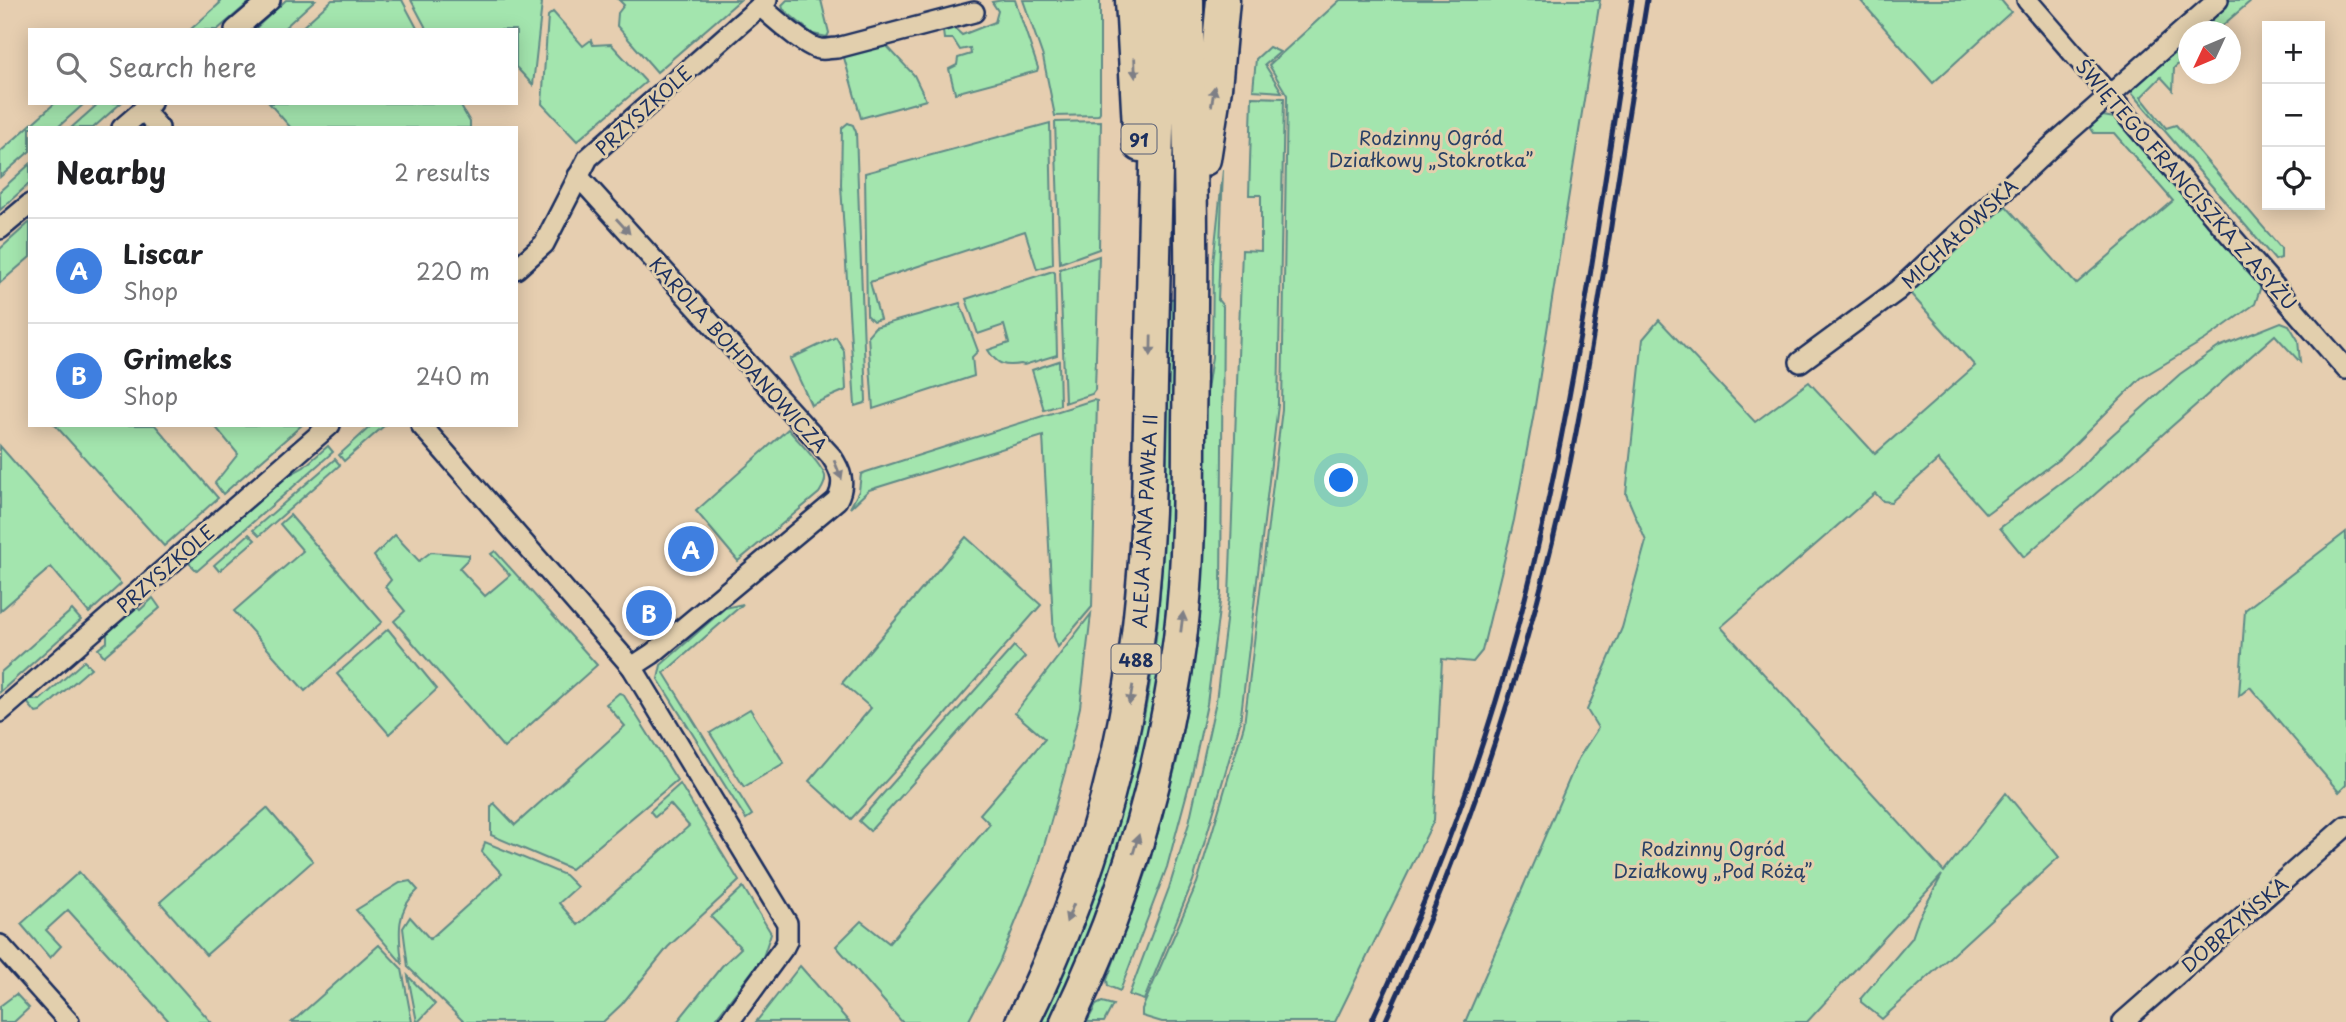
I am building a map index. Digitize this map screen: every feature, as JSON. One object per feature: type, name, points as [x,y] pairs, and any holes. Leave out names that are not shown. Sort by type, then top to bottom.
[{"type":"main road","name":"91","points":[[1132,0],[1137,112],[1152,277]]},
{"type":"main road","name":"ALEJA JANA PAWŁA II","points":[[1022,1022],[1055,951],[1094,846],[1118,759],[1134,678],[1146,547],[1160,0]]},
{"type":"main road","name":"ALEJA JANA PAWŁA II","points":[[1067,1022],[1121,893],[1151,792],[1171,695],[1183,609],[1188,533],[1191,236],[1187,0]]},
{"type":"main road","points":[[1191,236],[1215,88],[1223,0]]},
{"type":"street","points":[[237,28],[270,0]]},
{"type":"street","name":"ŚWIĘTEGO FRANCISZKA Z ASYŻU","points":[[2027,0],[2346,369]]},
{"type":"street","name":"MICHAŁOWSKA","points":[[1800,362],[1898,290],[2110,94],[2218,0]]},
{"type":"street","points":[[763,3],[777,21],[813,47],[820,49],[863,42],[974,12]]},
{"type":"street","name":"PRZYSZKOLE","points":[[518,267],[544,244],[588,158],[763,3]]},
{"type":"street","points":[[124,126],[147,107],[158,126]]},
{"type":"street","name":"KAROLA BOHDANOWICZA","points":[[578,176],[831,456],[842,478],[842,487],[836,500],[652,654],[632,667]]},
{"type":"street","points":[[0,229],[28,206]]},
{"type":"street","name":"PRZYSZKOLE","points":[[0,712],[328,427]]},
{"type":"street","points":[[423,427],[632,667],[788,923],[787,941],[779,956],[729,1022]]},
{"type":"street","name":"DOBRZYŃSKA","points":[[2123,1022],[2346,826]]},
{"type":"street","points":[[0,945],[69,1022]]},
{"type":"green space","points":[[218,0],[252,0],[219,28],[192,28],[220,3]]},
{"type":"green space","points":[[286,0],[315,0],[284,28],[256,28]]},
{"type":"green space","points":[[332,0],[402,0],[417,28],[301,28]]},
{"type":"green space","points":[[411,0],[539,0],[542,3],[533,85],[518,69],[518,28],[426,28]]},
{"type":"green space","points":[[619,0],[740,0],[657,72],[617,26],[618,13],[624,5]]},
{"type":"green space","points":[[787,0],[821,0],[829,33],[827,37],[813,34],[783,9],[782,5]]},
{"type":"green space","points":[[1015,0],[1037,71],[955,93],[949,69],[957,65],[958,58],[971,54],[970,48],[960,50],[953,39],[944,39],[943,31],[951,25],[962,35],[995,22],[998,11],[992,2]]},
{"type":"green space","points":[[1023,0],[1100,0],[1098,115],[1055,116],[1043,57]]},
{"type":"green space","name":"Rodzinny Ogród Działkowy „Stokrotka”","points":[[1340,0],[1600,0],[1534,412],[1514,520],[1482,651],[1473,662],[1442,659],[1434,820],[1335,1022],[1162,1022],[1142,1016],[1142,1009],[1197,883],[1244,725],[1282,409],[1287,95],[1269,65]]},
{"type":"green space","points":[[1860,0],[2001,0],[2011,12],[1933,83]]},
{"type":"green space","points":[[2230,0],[2252,0],[2228,21],[2206,21]]},
{"type":"green space","points":[[553,12],[583,46],[591,40],[593,45],[611,44],[646,82],[577,141],[542,104],[548,16]]},
{"type":"green space","points":[[885,44],[914,75],[926,100],[861,118],[843,54]]},
{"type":"green space","points":[[2178,45],[2178,64],[2174,68],[2173,90],[2161,77],[2141,97],[2166,128],[2176,125],[2281,248],[2281,258],[2275,260],[2129,89]]},
{"type":"green space","points":[[1269,47],[1280,52],[1265,65],[1282,92],[1253,90],[1256,59]]},
{"type":"green space","points":[[1252,97],[1284,98],[1278,405],[1240,723],[1193,881],[1144,1000],[1129,995],[1169,888],[1189,823],[1216,701],[1229,597],[1242,250],[1261,251],[1261,195],[1249,195]]},
{"type":"green space","points":[[53,105],[83,105],[59,126],[29,126]]},
{"type":"green space","points":[[97,105],[119,105],[95,126],[73,126]]},
{"type":"green space","points":[[271,105],[460,105],[470,122],[470,126],[289,126]]},
{"type":"green space","name":"Rodzinny Ogród Działkowy „Pod Różą”","points":[[2103,116],[2120,119],[2259,278],[2261,286],[2255,304],[2206,339],[2141,378],[2062,457],[1986,514],[1938,460],[1891,502],[1883,501],[1875,493],[1721,627],[1944,872],[2006,793],[2059,857],[1882,1019],[1861,1002],[1861,998],[1912,938],[1919,918],[1942,875],[1807,1022],[1465,1022],[1578,759],[1598,728],[1587,710],[1622,628],[1646,541],[1626,494],[1643,339],[1659,320],[1755,422],[1809,382],[1875,454],[1975,366],[1910,293],[2006,206],[2076,284],[2173,201],[2114,133],[2094,133],[2090,127]]},
{"type":"green space","points":[[1101,121],[1099,249],[1060,263],[1055,122]]},
{"type":"green space","points":[[848,123],[853,125],[856,132],[866,401],[855,406],[841,185],[842,128]]},
{"type":"green space","points":[[1050,123],[1053,264],[1037,269],[1025,231],[870,282],[880,319],[873,321],[867,315],[865,173]]},
{"type":"green space","points":[[28,127],[28,153],[0,177],[0,152]]},
{"type":"green space","points":[[28,166],[28,185],[0,210],[0,191]]},
{"type":"green space","points":[[1223,170],[1218,300],[1223,306],[1221,594],[1207,704],[1192,774],[1167,867],[1120,991],[1108,986],[1107,980],[1149,865],[1177,761],[1192,680],[1203,570],[1206,396],[1212,357],[1213,264]]},
{"type":"green space","points":[[28,224],[28,259],[0,283],[0,249]]},
{"type":"green space","points":[[1099,256],[1095,390],[1092,394],[1065,403],[1060,269]]},
{"type":"green space","points":[[1053,271],[1057,355],[1024,365],[998,362],[988,350],[1009,343],[1004,325],[978,334],[966,299]]},
{"type":"green space","points":[[1175,298],[1172,554],[1163,646],[1154,702],[1129,812],[1094,919],[1049,1022],[1039,1022],[1093,894],[1122,806],[1144,716],[1152,670],[1161,578],[1167,300]]},
{"type":"green space","points":[[960,303],[978,351],[972,357],[974,376],[873,409],[868,335],[875,327]]},
{"type":"green space","points":[[2281,322],[2289,325],[2298,340],[2300,362],[2275,335],[2024,557],[2000,528],[2079,469],[2101,445],[2180,374],[2219,347]]},
{"type":"green space","points":[[836,337],[844,351],[846,390],[811,405],[790,359]]},
{"type":"green space","points":[[1059,361],[1060,405],[1044,410],[1032,370]]},
{"type":"green space","points":[[1093,400],[1097,401],[1092,607],[1058,647],[1054,637],[1043,436],[869,490],[850,508],[859,491],[861,474]]},
{"type":"green space","points":[[57,427],[157,427],[218,498],[164,546]]},
{"type":"green space","points":[[216,427],[300,427],[223,494],[215,483],[238,454]]},
{"type":"green space","points":[[370,427],[383,427],[344,461],[339,455]]},
{"type":"green space","points":[[788,429],[819,465],[825,476],[824,483],[819,493],[738,561],[696,511]]},
{"type":"green space","points":[[0,446],[121,584],[89,613],[51,567],[0,611]]},
{"type":"green space","points":[[328,446],[333,452],[197,571],[187,561],[282,479],[304,467]]},
{"type":"green space","points":[[335,459],[340,465],[259,536],[253,530]]},
{"type":"green space","points":[[290,515],[382,622],[305,691],[234,611],[303,551],[280,524]]},
{"type":"green space","points":[[2346,532],[2346,785],[2339,792],[2250,687],[2239,696],[2245,610]]},
{"type":"green space","points":[[249,534],[255,540],[219,571],[214,565]]},
{"type":"green space","points":[[395,535],[419,561],[431,552],[469,555],[459,568],[485,596],[510,575],[491,554],[495,551],[597,665],[504,748],[394,621],[405,611],[385,587],[391,580],[374,556]]},
{"type":"green space","points":[[966,537],[1041,605],[851,819],[809,781],[871,708],[842,683]]},
{"type":"green space","points":[[153,598],[160,608],[104,656],[98,649],[107,642],[107,630],[135,605],[140,610]]},
{"type":"green space","points":[[743,604],[664,673],[752,815],[746,819],[658,679],[661,665],[725,608]]},
{"type":"green space","points":[[72,610],[81,620],[0,692],[0,673]]},
{"type":"green space","points":[[1091,614],[1080,707],[1066,768],[1038,867],[999,963],[968,1022],[902,1022],[836,946],[861,921],[889,943],[990,824],[980,814],[1045,739],[1015,713]]},
{"type":"green space","points":[[388,629],[437,689],[389,734],[337,674]]},
{"type":"green space","points":[[1014,646],[1025,657],[870,831],[859,821]]},
{"type":"green space","points":[[84,661],[91,668],[36,713],[26,701],[40,700]]},
{"type":"green space","points":[[619,693],[623,694],[677,780],[571,869],[491,835],[491,807],[494,803],[515,825],[625,726],[606,704]]},
{"type":"green space","points":[[750,709],[784,763],[744,787],[710,733]]},
{"type":"green space","points":[[680,784],[739,881],[668,947],[622,1004],[603,1022],[464,1022],[408,967],[403,928],[410,917],[430,939],[502,874],[482,852],[485,842],[565,875],[577,887],[559,903],[578,925],[689,826],[670,804],[655,817],[650,811]]},
{"type":"green space","points":[[267,808],[313,861],[206,955],[160,902]]},
{"type":"green space","points":[[79,872],[211,1022],[167,1022],[68,910],[46,930],[61,946],[50,958],[21,924]]},
{"type":"green space","points":[[410,881],[418,890],[405,906],[400,924],[402,963],[356,910],[400,883]]},
{"type":"green space","points":[[743,887],[771,933],[763,957],[713,1022],[677,1022],[722,966],[741,948],[711,917]]},
{"type":"green space","points":[[379,945],[402,969],[412,1022],[292,1022]]},
{"type":"green space","points":[[800,966],[849,1022],[756,1022]]},
{"type":"green space","points":[[408,976],[435,1004],[418,1022],[417,1022]]},
{"type":"green space","points":[[16,994],[29,1008],[14,1022],[0,1022],[0,1006]]},
{"type":"green space","points":[[1102,1002],[1113,1005],[1104,1022],[1087,1022],[1096,1005]]},
{"type":"railway","points":[[1371,1022],[1452,831],[1502,683],[1536,555],[1583,318],[1632,0]]},
{"type":"railway","points":[[1385,1022],[1435,905],[1480,786],[1501,725],[1553,540],[1585,384],[1647,0]]},
{"type":"place","name":"Liscar","points":[[691,549]]},
{"type":"place","name":"Grimeks","points":[[649,613]]}]
